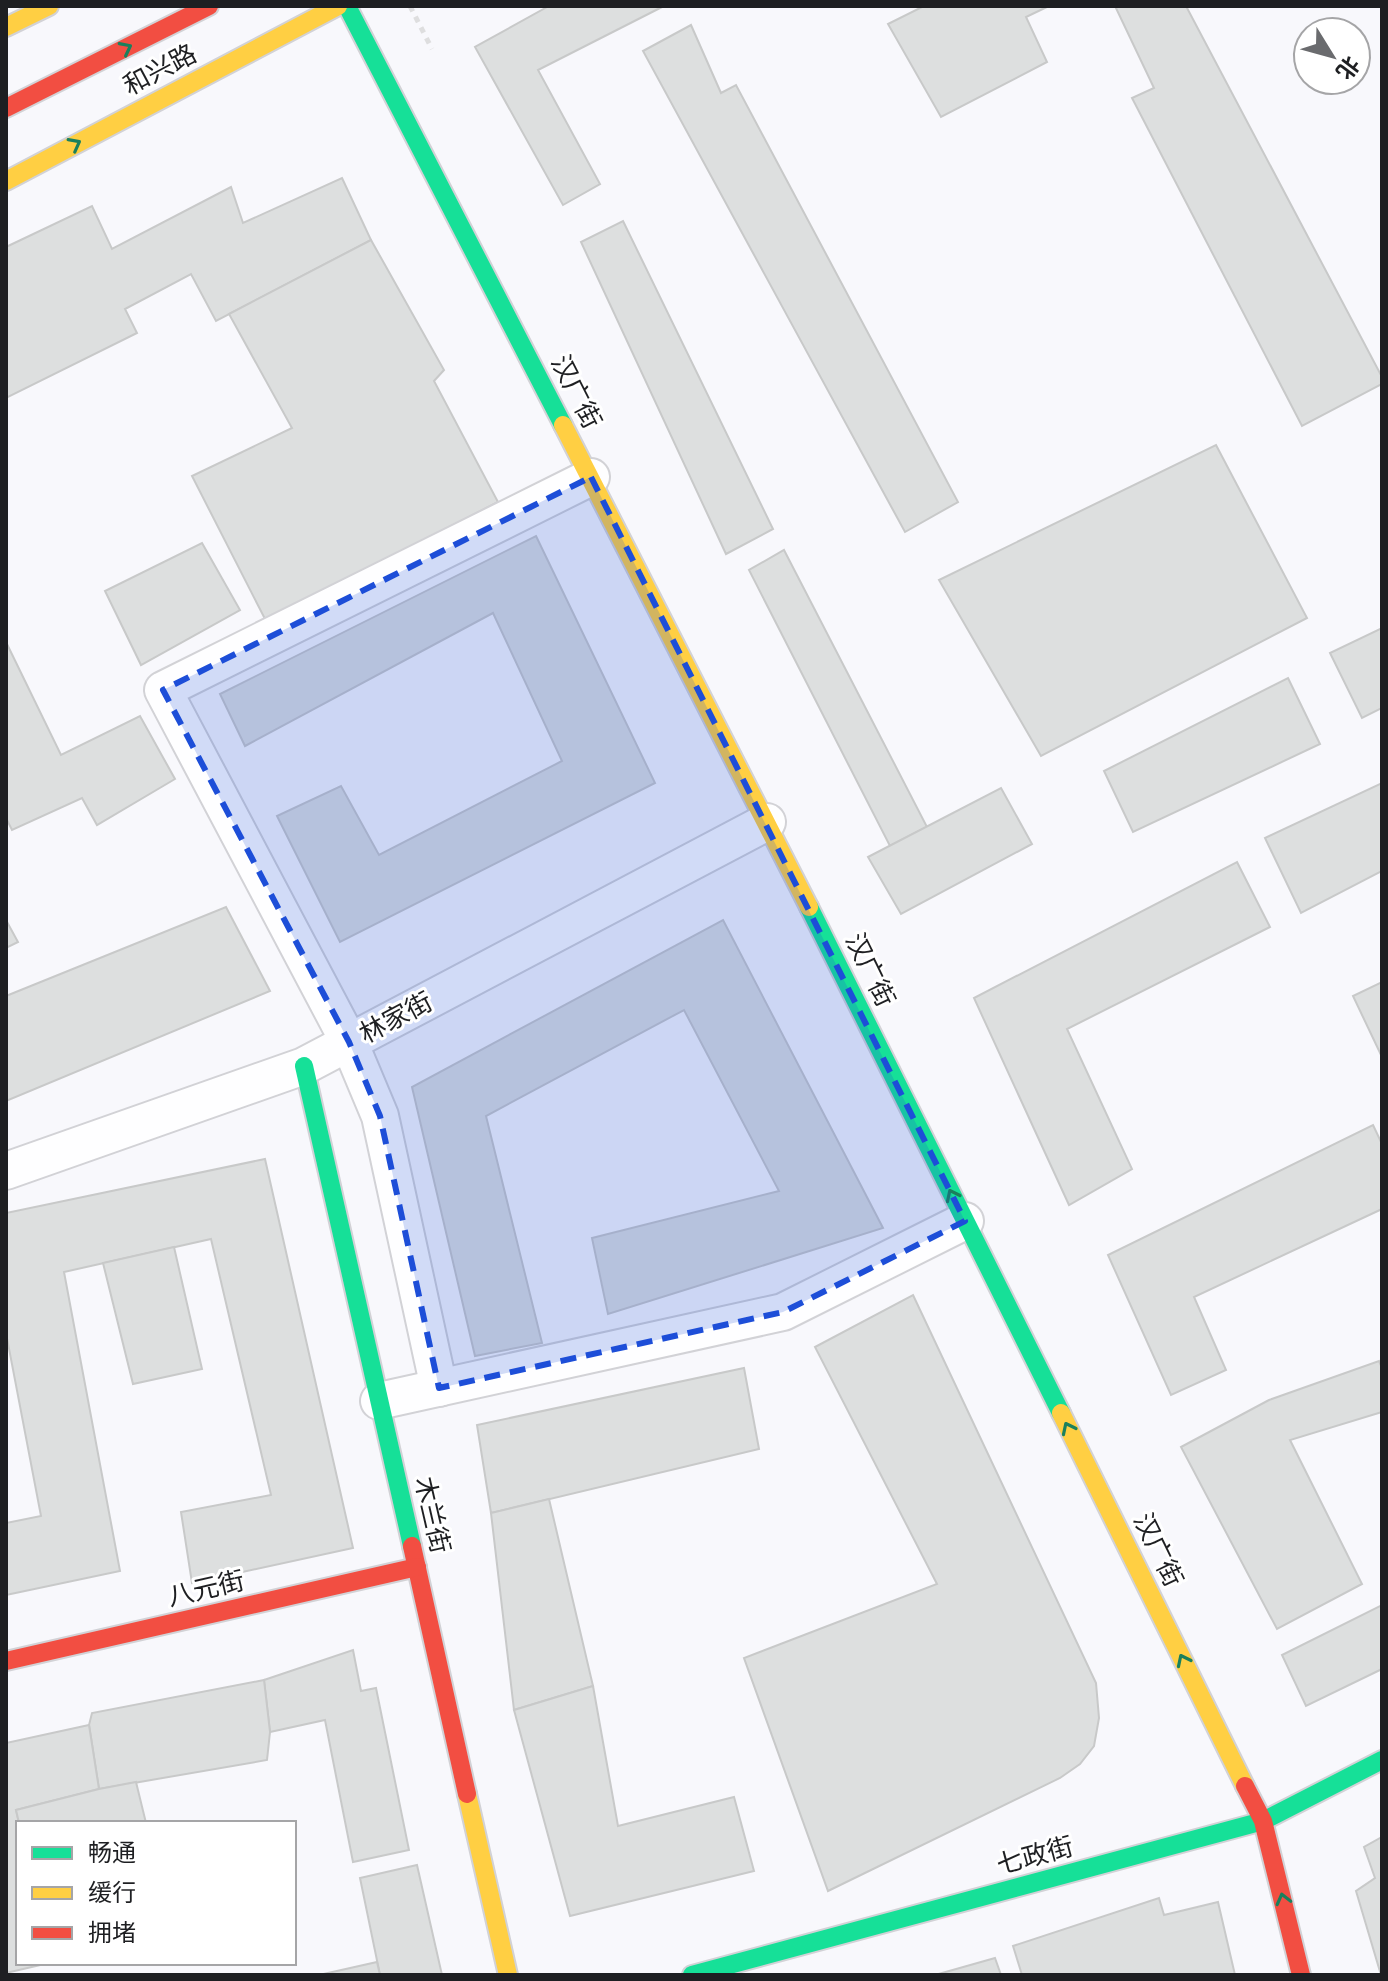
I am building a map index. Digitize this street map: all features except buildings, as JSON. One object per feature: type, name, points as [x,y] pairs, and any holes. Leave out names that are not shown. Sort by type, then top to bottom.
[{"type":"main road","points":[[6,27],[49,6]]},
{"type":"main road","name":"和兴路","points":[[6,108],[209,6]]},
{"type":"main road","name":"和兴路","points":[[6,181],[338,6]]},
{"type":"main road","name":"汉广街","points":[[347,6],[767,822],[1263,1821],[1301,1975]]},
{"type":"main road","name":"木兰街","points":[[304,1066],[508,1975]]},
{"type":"main road","name":"八元街","points":[[6,1661],[417,1567]]},
{"type":"main road","name":"七政街","points":[[692,1975],[1263,1821],[1382,1760]]},
{"type":"street","points":[[439,1388],[380,1116],[349,1042],[163,690],[591,477]]},
{"type":"street","name":"林家街","points":[[6,1171],[304,1066],[767,822]]},
{"type":"street","points":[[379,1401],[783,1312],[965,1221]]},
{"type":"path","points":[[410,6],[432,49]]},
{"type":"highlighted area","points":[[591,477],[965,1221],[783,1312],[439,1388],[380,1116],[349,1042],[163,690]]},
{"type":"traffic: fast","points":[[347,6],[563,425]]},
{"type":"traffic: fast","points":[[809,907],[1061,1413]]},
{"type":"traffic: fast","points":[[304,1066],[412,1546]]},
{"type":"traffic: fast","points":[[692,1975],[1263,1821],[1382,1760]]},
{"type":"traffic: slow","points":[[6,27],[49,6]]},
{"type":"traffic: slow","points":[[6,181],[338,6]]},
{"type":"traffic: slow","points":[[563,425],[809,907]]},
{"type":"traffic: slow","points":[[1061,1413],[1245,1786]]},
{"type":"traffic: slow","points":[[467,1794],[508,1975]]},
{"type":"traffic: jam","points":[[6,108],[209,6]]},
{"type":"traffic: jam","points":[[412,1546],[467,1794]]},
{"type":"traffic: jam","points":[[6,1661],[417,1567]]},
{"type":"traffic: jam","points":[[1245,1786],[1263,1821],[1301,1975]]}]
